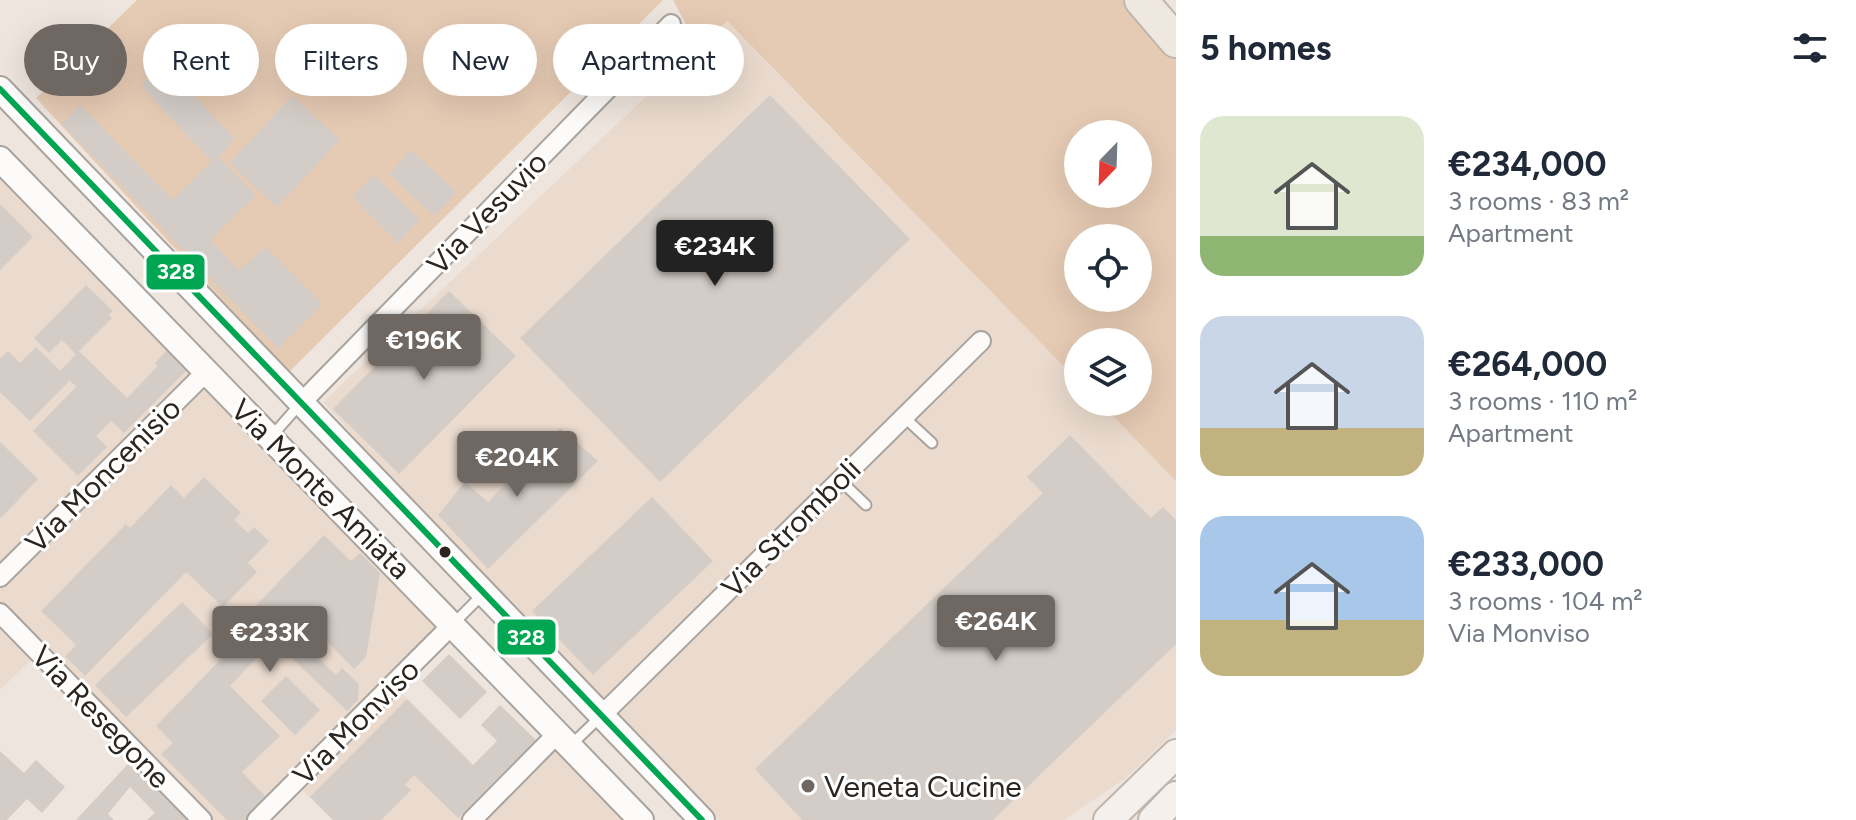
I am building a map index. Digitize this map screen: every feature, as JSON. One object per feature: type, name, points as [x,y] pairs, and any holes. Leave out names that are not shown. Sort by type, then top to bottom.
[{"type":"highway","points":[[1141,0],[1176,41]]},
{"type":"main road","name":"Via Monte Amiata","points":[[0,89],[303,401],[702,820]]},
{"type":"main road","name":"Via Monte Amiata","points":[[0,159],[565,738],[641,820]]},
{"type":"main road","points":[[1108,820],[1176,754]]},
{"type":"main road","points":[[1095,820],[1138,793]]},
{"type":"main road","points":[[1153,820],[1176,796]]},
{"type":"street","name":"Via Vesuvio","points":[[303,401],[601,96]]},
{"type":"street","name":"Via Stromboli","points":[[602,715],[981,341]]},
{"type":"street","name":"Via Moncenisio","points":[[0,577],[206,372]]},
{"type":"street","name":"Via Resegone","points":[[0,613],[202,820]]},
{"type":"street","name":"Via Monviso","points":[[257,820],[453,624]]},
{"type":"street","points":[[472,820],[565,738]]},
{"type":"lane","points":[[271,437],[303,401]]},
{"type":"lane","points":[[904,417],[932,443]]},
{"type":"lane","points":[[840,480],[866,505]]},
{"type":"lane","points":[[453,624],[484,592]]},
{"type":"lane","points":[[565,738],[602,715]]},
{"type":"shaded area","points":[[137,0],[663,0],[639,24],[553,24],[553,96],[566,96],[289,372],[36,98],[127,96],[127,24],[112,24]]},
{"type":"shaded area","points":[[673,0],[1127,0],[1176,58],[1176,481],[1113,416],[1152,416],[1152,328],[1064,328],[1064,367],[744,38],[744,24],[730,24],[727,21],[724,24],[686,24]]},
{"type":"shaded area","points":[[744,39],[1064,367],[1064,416],[1113,416],[1176,481],[1176,730],[1126,778],[1064,820],[719,820],[612,705],[490,588],[323,402],[647,96],[744,96]]},
{"type":"shaded area","points":[[0,159],[453,624],[394,686],[473,765],[455,784],[481,810],[559,732],[641,820],[333,820],[295,783],[257,820],[202,820],[38,653],[0,690]]},
{"type":"building","points":[[770,95],[910,239],[660,482],[520,338]]},
{"type":"building","points":[[150,96],[194,96],[235,138],[219,157],[256,195],[210,240],[239,270],[266,247],[323,304],[278,349],[62,124],[80,105],[173,200],[211,161]]},
{"type":"building","points":[[292,96],[340,140],[277,207],[229,163]]},
{"type":"building","points":[[411,150],[457,192],[434,216],[389,174]]},
{"type":"building","points":[[374,175],[420,220],[398,243],[352,197]]},
{"type":"building","points":[[0,204],[33,237],[0,270]]},
{"type":"building","points":[[86,285],[113,311],[108,315],[112,318],[79,351],[127,398],[158,366],[155,363],[169,348],[189,368],[124,433],[111,421],[96,436],[107,447],[78,476],[33,431],[76,387],[70,380],[30,421],[0,392],[0,359],[8,351],[20,363],[36,347],[60,371],[76,354],[62,340],[49,353],[34,338]]},
{"type":"building","points":[[449,291],[516,356],[399,474],[333,409]]},
{"type":"building","points":[[560,428],[598,461],[488,569],[438,515],[465,482],[488,502]]},
{"type":"building","points":[[1070,435],[1151,518],[1163,507],[1176,520],[1176,644],[993,820],[802,820],[755,769],[1043,493],[1027,477]]},
{"type":"building","points":[[0,442],[38,479],[0,519]]},
{"type":"building","points":[[204,477],[241,513],[234,520],[248,533],[254,527],[269,541],[248,563],[257,572],[223,607],[186,572],[85,676],[65,656],[76,645],[41,611],[126,524],[130,528],[171,485],[184,498]]},
{"type":"building","points":[[652,497],[713,561],[593,675],[532,611]]},
{"type":"building","points":[[324,535],[351,561],[360,553],[380,573],[366,657],[354,669],[299,613],[286,627],[336,675],[342,668],[359,684],[358,700],[347,711],[273,640],[230,686],[280,736],[242,772],[268,799],[247,820],[227,820],[161,754],[173,743],[156,726],[222,658],[213,650]]},
{"type":"building","points":[[182,602],[213,634],[126,717],[95,685]]},
{"type":"building","points":[[449,654],[487,692],[460,719],[422,681]]},
{"type":"building","points":[[286,676],[320,710],[295,735],[261,701]]},
{"type":"building","points":[[407,699],[473,765],[497,741],[481,725],[500,705],[536,740],[458,818],[414,775],[405,785],[411,790],[381,820],[333,820],[310,797]]},
{"type":"building","points":[[0,751],[24,773],[36,760],[65,787],[42,813],[27,799],[7,820],[0,820]]},
{"type":"building","points":[[128,764],[189,820],[147,820],[155,813],[130,787],[108,814],[114,820],[76,820]]},
{"type":"transit line","name":"328","points":[[0,89],[702,820]]},
{"type":"place","name":"Veneta Cucine","points":[[808,786]]}]
